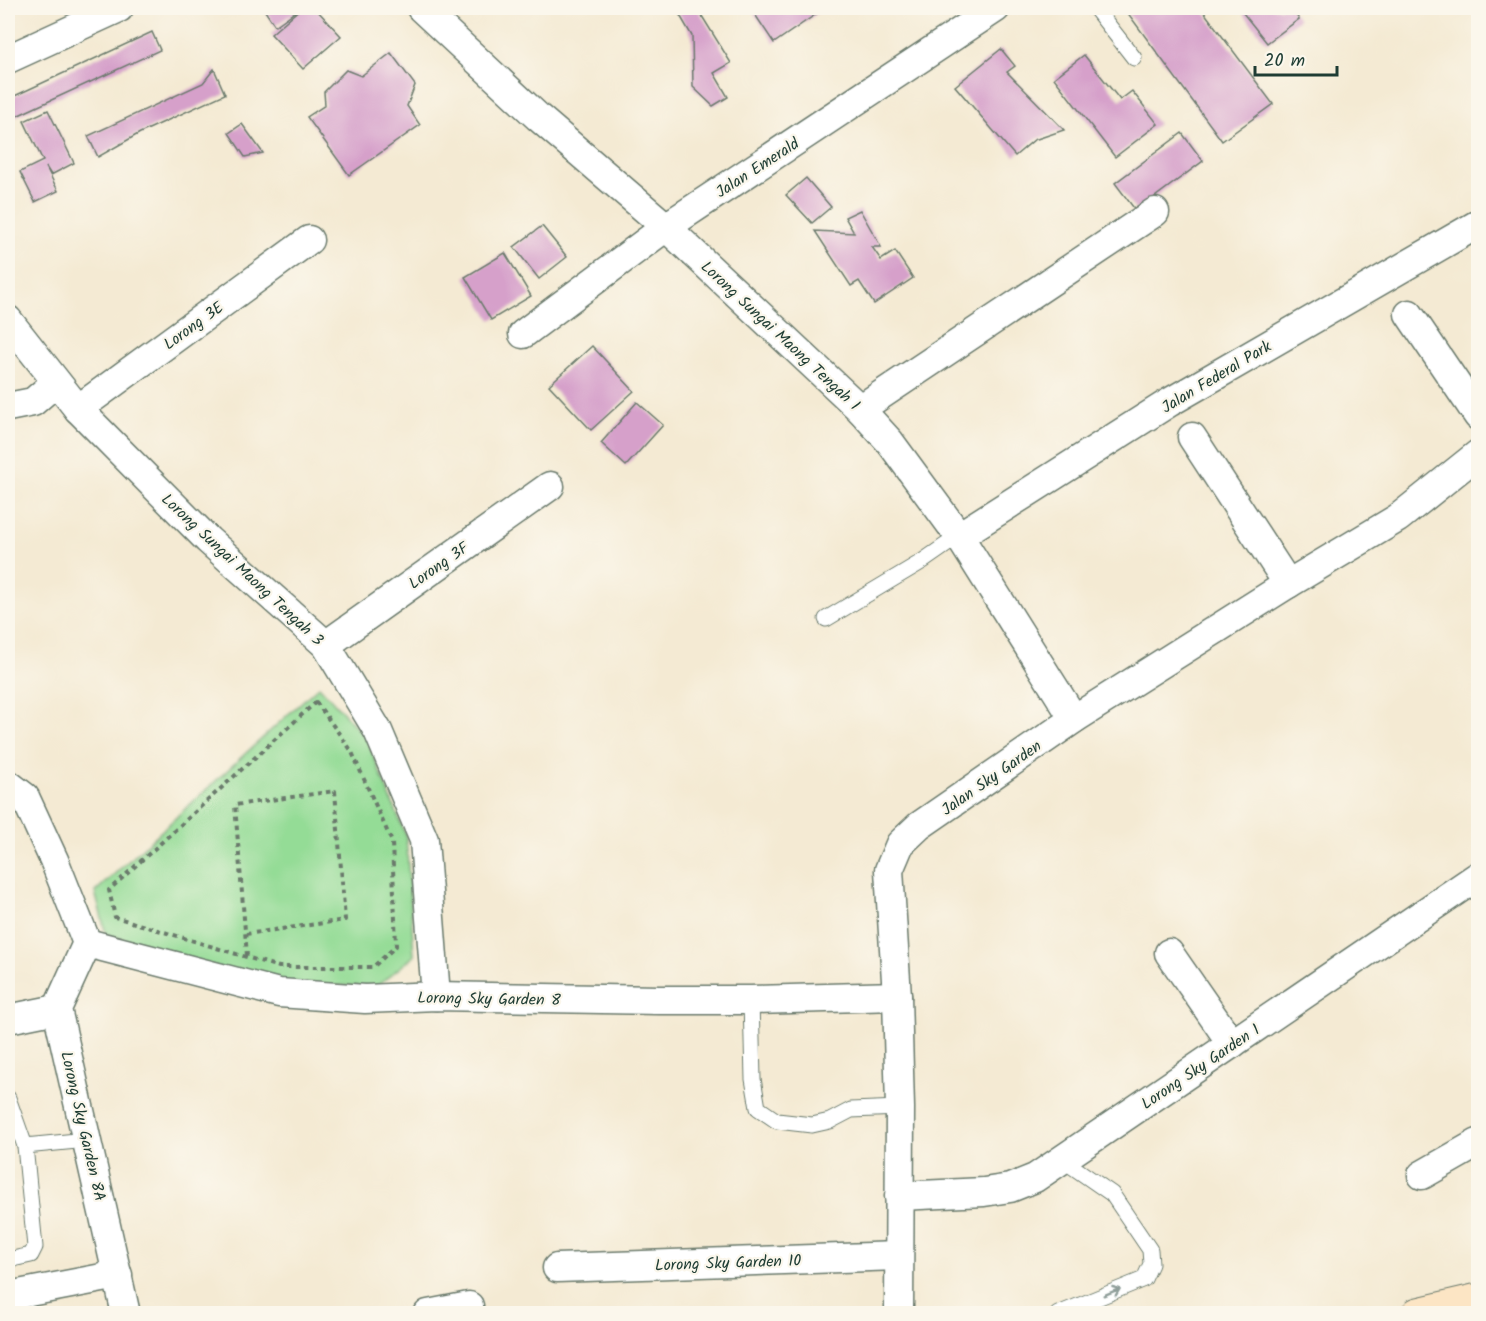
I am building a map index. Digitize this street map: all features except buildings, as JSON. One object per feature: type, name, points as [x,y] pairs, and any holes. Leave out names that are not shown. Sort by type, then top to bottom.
[{"type":"main road","points":[[1418,1314],[1479,1300]]},
{"type":"street","points":[[8,58],[119,8]]},
{"type":"street","name":"Lorong Sungai Maong Tengah 1","points":[[422,8],[538,117],[666,227],[860,409],[890,442],[959,536],[1074,719]]},
{"type":"street","name":"Jalan Emerald","points":[[523,334],[666,227],[996,8]]},
{"type":"street","points":[[860,409],[1155,212]]},
{"type":"street","name":"Jalan Federal Park","points":[[959,536],[1170,402],[1479,224]]},
{"type":"street","name":"Lorong 3E","points":[[78,409],[309,240]]},
{"type":"street","points":[[1409,314],[1479,416]]},
{"type":"street","name":"Lorong Sungai Maong Tengah 3","points":[[8,320],[78,409],[208,540],[326,645],[378,731],[424,840],[436,996]]},
{"type":"street","points":[[8,407],[33,402],[56,383]]},
{"type":"street","points":[[1192,437],[1288,584]]},
{"type":"street","name":"Jalan Sky Garden","points":[[899,1314],[900,1108],[897,996],[889,870],[900,844],[919,826],[1074,719],[1288,584],[1398,518],[1479,454]]},
{"type":"street","name":"Lorong 3F","points":[[326,645],[550,486]]},
{"type":"street","points":[[8,784],[25,797],[54,860],[87,943],[57,1009],[8,1019]]},
{"type":"street","name":"Lorong Sky Garden 1","points":[[899,1196],[984,1192],[1010,1188],[1035,1178],[1479,876]]},
{"type":"street","name":"Lorong Sky Garden 8","points":[[87,943],[244,970],[279,993],[365,999],[436,996],[751,1000],[897,996]]},
{"type":"street","points":[[1169,953],[1232,1044]]},
{"type":"street","name":"Lorong Sky Garden 8A","points":[[57,1009],[126,1314]]},
{"type":"street","points":[[1422,1175],[1479,1143]]},
{"type":"street","name":"Lorong Sky Garden 10","points":[[557,1268],[898,1256]]},
{"type":"street","points":[[8,1296],[118,1275]]},
{"type":"street","points":[[428,1314],[469,1306]]},
{"type":"lane","points":[[1095,8],[1134,58]]},
{"type":"lane","points":[[826,619],[923,561],[959,536]]},
{"type":"lane","points":[[751,1000],[753,1079],[758,1108],[777,1121],[812,1125],[830,1121],[851,1110],[900,1108]]},
{"type":"lane","points":[[8,1098],[25,1146],[35,1247],[31,1256],[8,1260]]},
{"type":"lane","points":[[25,1146],[87,1140]]},
{"type":"lane","points":[[1058,1314],[1144,1279],[1151,1264],[1150,1250],[1112,1194],[1063,1160]]},
{"type":"path","points":[[316,702],[351,750],[392,842],[396,946],[373,967],[279,967],[244,970],[115,917],[109,890],[316,702]]},
{"type":"path","points":[[244,970],[246,934],[235,805],[335,791],[345,920],[246,934]]},
{"type":"green space","points":[[319,686],[366,738],[406,836],[414,956],[377,986],[279,985],[106,934],[95,892]]}]
